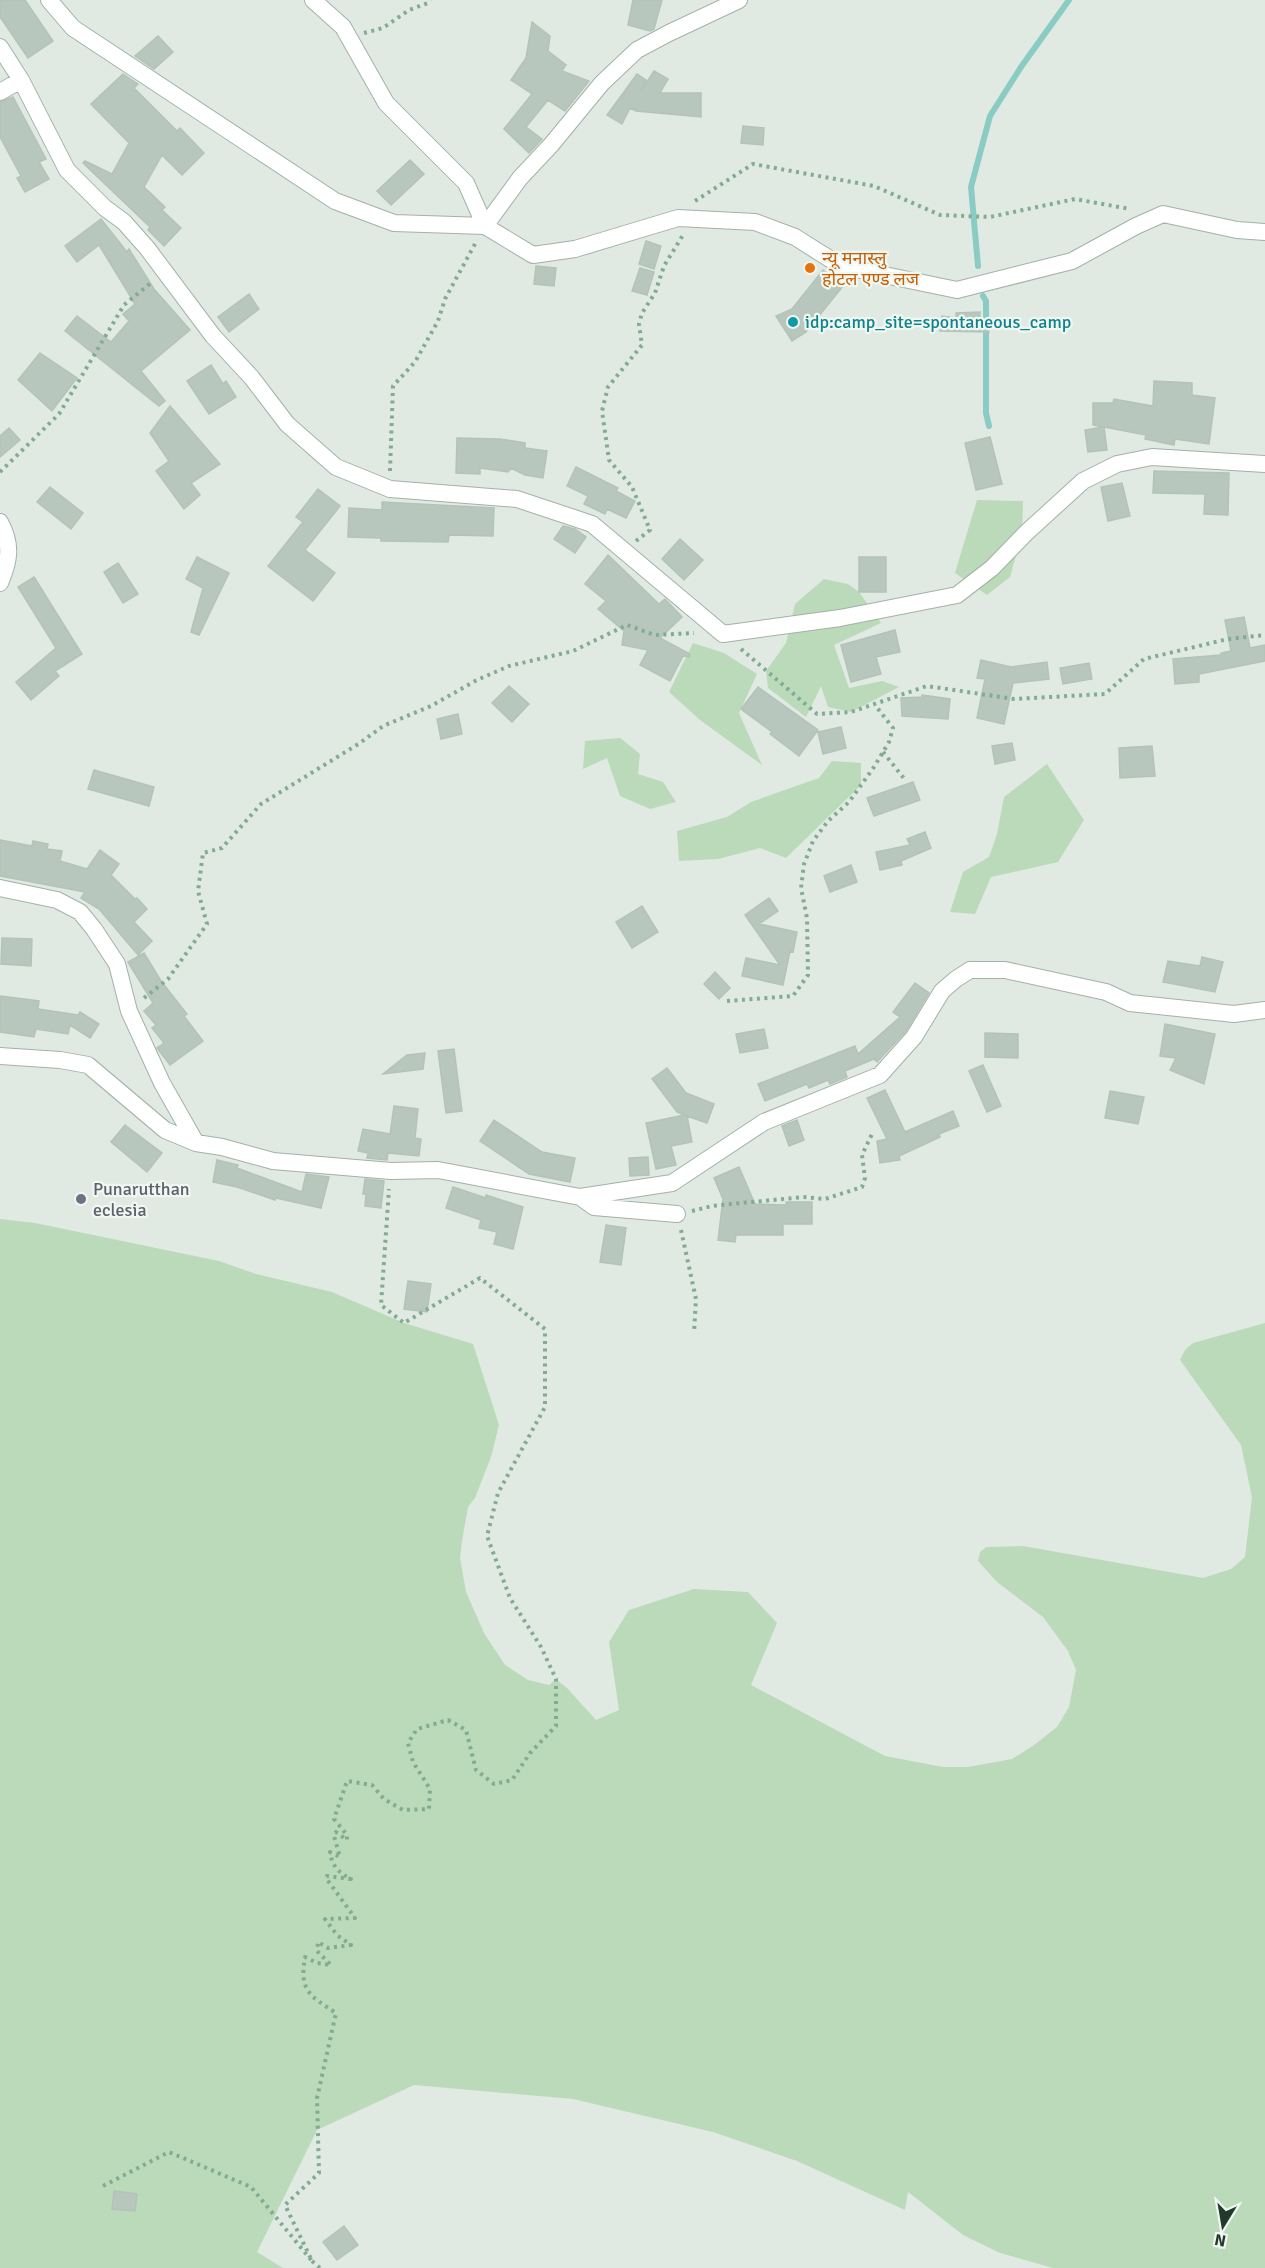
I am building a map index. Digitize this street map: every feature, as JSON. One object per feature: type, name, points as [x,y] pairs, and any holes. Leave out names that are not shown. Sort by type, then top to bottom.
[{"type":"street","points":[[49,0],[73,28],[335,201],[394,223],[485,226],[533,255],[575,249],[678,218],[755,222],[795,237],[841,266],[957,290],[1072,261],[1163,214],[1238,230],[1265,232]]},
{"type":"street","points":[[313,0],[343,27],[386,103],[466,183],[485,226]]},
{"type":"street","points":[[485,226],[520,178],[551,145],[602,83],[638,50],[740,0]]},
{"type":"street","points":[[0,47],[21,80],[67,170],[105,208],[123,222],[147,248],[213,336],[252,378],[287,424],[336,467],[390,489],[517,499],[592,524],[723,634],[840,618],[957,595],[992,568],[1027,532],[1083,481],[1117,464],[1152,457],[1265,464]]},
{"type":"street","points":[[0,92],[21,80]]},
{"type":"street","points":[[0,522],[7,535],[10,554],[0,583]]},
{"type":"street","points":[[0,888],[57,900],[80,912],[94,929],[117,964],[129,1011],[162,1083],[196,1143]]},
{"type":"street","points":[[0,1056],[60,1060],[88,1065],[165,1130],[196,1143],[222,1147],[273,1161],[391,1171],[438,1170],[580,1197],[672,1183],[764,1122],[880,1075],[914,1037],[942,991],[970,970],[1005,970],[1106,992],[1130,1003],[1234,1014],[1265,1010]]},
{"type":"street","points":[[580,1197],[594,1207],[677,1214]]},
{"type":"path","points":[[343,27],[364,33],[383,28],[430,0]]},
{"type":"path","points":[[624,550],[650,530],[632,487],[609,459],[602,411],[608,387],[642,345],[639,324],[642,313],[655,293],[664,266],[690,225],[691,204],[753,164],[874,186],[940,215],[990,217],[1075,199],[1163,214]]},
{"type":"path","points":[[390,489],[393,386],[415,362],[438,321],[444,299],[485,226]]},
{"type":"path","points":[[0,472],[59,414],[124,305],[164,272]]},
{"type":"path","points":[[129,1011],[168,979],[207,924],[198,891],[203,853],[222,848],[261,804],[360,743],[383,726],[431,706],[477,680],[509,666],[573,651],[627,626],[655,635],[723,634],[817,714],[851,712],[927,686],[1014,699],[1105,694],[1144,659],[1228,639],[1265,635]]},
{"type":"path","points":[[728,1001],[793,996],[808,975],[807,918],[801,888],[804,864],[813,841],[849,802],[889,742],[892,728],[875,705]]},
{"type":"path","points":[[883,752],[906,781]]},
{"type":"path","points":[[694,1333],[696,1299],[677,1214],[712,1206],[803,1197],[825,1199],[862,1187],[865,1178],[862,1155],[872,1134]]},
{"type":"path","points":[[312,2261],[285,2205],[318,2173],[317,2098],[336,2013],[310,1996],[302,1975],[305,1957],[317,1963],[331,1965],[317,1951],[318,1942],[328,1948],[351,1945],[337,1935],[325,1919],[355,1918],[326,1878],[327,1876],[351,1879],[340,1873],[333,1864],[330,1852],[340,1857],[334,1836],[336,1832],[346,1840],[347,1835],[334,1819],[347,1781],[372,1785],[384,1799],[404,1810],[429,1809],[430,1789],[413,1762],[408,1743],[417,1729],[448,1720],[466,1730],[476,1770],[494,1784],[512,1780],[530,1753],[556,1725],[556,1680],[542,1647],[510,1598],[487,1536],[498,1493],[544,1407],[545,1329],[480,1278],[404,1323],[381,1305],[391,1171]]},
{"type":"path","points":[[103,2186],[169,2152],[251,2187],[320,2268]]},
{"type":"green space","points":[[977,500],[1023,501],[1022,534],[1010,577],[987,595],[955,573]]},
{"type":"green space","points":[[824,579],[848,584],[859,592],[881,623],[834,645],[849,688],[882,681],[899,687],[851,712],[828,707],[821,686],[806,717],[768,688],[766,671],[786,643],[795,604]]},
{"type":"green space","points":[[693,643],[724,653],[757,674],[739,713],[762,765],[700,720],[669,692]]},
{"type":"green space","points":[[620,738],[640,754],[638,774],[663,782],[676,802],[650,809],[620,796],[607,758],[583,769],[585,741]]},
{"type":"green space","points":[[832,761],[861,763],[861,785],[786,858],[760,848],[718,859],[679,861],[677,831],[727,817],[751,802],[819,778]]},
{"type":"green space","points":[[1047,764],[1084,820],[1058,862],[991,877],[975,914],[950,912],[963,872],[989,857],[997,834],[1004,797]]},
{"type":"green space","points":[[0,1219],[35,1223],[219,1261],[256,1274],[332,1292],[404,1323],[473,1344],[499,1425],[491,1457],[475,1498],[468,1507],[460,1558],[466,1592],[484,1633],[505,1665],[528,1680],[549,1685],[556,1679],[596,1720],[619,1710],[609,1642],[629,1610],[694,1589],[748,1592],[777,1623],[751,1685],[885,1756],[943,1767],[968,1767],[1012,1759],[1057,1727],[1069,1707],[1076,1670],[1068,1651],[1043,1617],[997,1582],[978,1561],[980,1552],[986,1547],[1023,1546],[1203,1578],[1231,1569],[1245,1557],[1252,1497],[1241,1445],[1180,1360],[1185,1350],[1193,1343],[1265,1323],[1265,2268],[1053,2268],[1000,2253],[963,2235],[908,2192],[905,2210],[797,2161],[713,2132],[573,2099],[414,2085],[317,2130],[257,2252],[283,2268],[0,2268]]},
{"type":"building","points":[[0,0],[25,0],[53,41],[28,58],[0,17]]},
{"type":"building","points":[[633,0],[662,0],[654,29],[650,31],[628,25]]},
{"type":"building","points":[[532,22],[550,36],[548,51],[566,65],[562,71],[589,81],[565,111],[548,100],[526,127],[542,139],[529,153],[504,129],[532,94],[511,80],[526,58]]},
{"type":"building","points":[[158,36],[173,52],[154,69],[135,56]]},
{"type":"building","points":[[654,71],[668,79],[660,93],[701,93],[701,117],[636,111],[630,108],[622,124],[607,115],[637,74],[646,80],[641,91]]},
{"type":"building","points":[[123,74],[138,84],[134,88],[177,131],[180,128],[204,153],[182,175],[162,155],[144,187],[165,207],[162,210],[181,228],[164,246],[148,230],[150,227],[83,163],[85,161],[112,174],[129,143],[91,104]]},
{"type":"building","points":[[13,97],[46,159],[39,162],[49,179],[25,192],[17,178],[21,176],[0,137],[0,102]]},
{"type":"building","points":[[743,126],[764,128],[763,145],[741,143]]},
{"type":"building","points":[[410,160],[424,174],[391,205],[377,191]]},
{"type":"building","points":[[101,219],[127,252],[129,249],[154,289],[190,330],[141,371],[165,401],[159,406],[65,331],[77,316],[111,342],[129,321],[123,314],[135,304],[99,245],[77,262],[65,246]]},
{"type":"building","points":[[646,241],[661,246],[654,269],[639,264]]},
{"type":"building","points":[[536,266],[556,268],[554,286],[534,284]]},
{"type":"building","points":[[640,268],[654,272],[647,295],[632,291]]},
{"type":"building","points":[[823,270],[843,286],[806,332],[792,341],[776,316],[792,309]]},
{"type":"building","points":[[249,294],[259,309],[229,332],[218,317]]},
{"type":"building","points":[[980,312],[980,321],[989,323],[989,332],[940,331],[942,316],[956,318],[956,313]]},
{"type":"building","points":[[40,353],[77,378],[52,411],[18,380]]},
{"type":"building","points":[[211,365],[223,384],[226,381],[236,397],[209,414],[187,381]]},
{"type":"building","points":[[1154,381],[1192,383],[1192,395],[1215,398],[1209,444],[1175,439],[1174,445],[1145,439],[1146,435],[1104,427],[1107,450],[1088,452],[1085,430],[1103,427],[1093,425],[1093,403],[1113,403],[1114,399],[1153,406]]},
{"type":"building","points":[[170,406],[220,464],[191,483],[200,495],[184,509],[156,471],[169,461],[150,433]]},
{"type":"building","points":[[9,428],[20,440],[0,457],[0,436]]},
{"type":"building","points":[[990,437],[1002,484],[976,490],[965,443]]},
{"type":"building","points":[[457,438],[500,439],[525,443],[525,448],[547,451],[543,478],[525,475],[511,468],[508,472],[480,468],[480,474],[456,473]]},
{"type":"building","points":[[576,467],[618,488],[616,491],[635,501],[626,518],[607,509],[605,514],[584,504],[588,496],[567,486]]},
{"type":"building","points":[[1154,471],[1229,473],[1228,515],[1204,514],[1205,494],[1153,493]]},
{"type":"building","points":[[1122,483],[1130,516],[1108,521],[1101,487]]},
{"type":"building","points":[[50,487],[83,513],[71,529],[37,502]]},
{"type":"building","points":[[318,489],[340,506],[305,550],[335,573],[313,601],[268,566],[303,522],[296,517]]},
{"type":"building","points":[[382,502],[494,508],[493,536],[449,535],[448,542],[381,541],[381,538],[348,537],[349,508],[382,510]]},
{"type":"building","points":[[563,526],[575,529],[586,537],[575,553],[554,539]]},
{"type":"building","points":[[680,539],[703,560],[684,580],[662,559]]},
{"type":"building","points":[[608,555],[659,604],[665,599],[682,617],[660,638],[690,654],[689,657],[683,656],[670,681],[640,665],[648,650],[622,645],[624,631],[598,609],[606,601],[585,584]]},
{"type":"building","points":[[197,557],[229,573],[199,635],[191,632],[203,588],[186,579]]},
{"type":"building","points":[[859,557],[886,557],[886,592],[859,592]]},
{"type":"building","points":[[118,563],[138,594],[123,603],[104,572]]},
{"type":"building","points":[[34,577],[82,654],[55,671],[59,676],[31,700],[16,682],[56,648],[18,587]]},
{"type":"building","points":[[1244,617],[1250,648],[1265,645],[1265,661],[1199,674],[1199,682],[1175,684],[1173,659],[1221,655],[1221,653],[1231,651],[1225,620]]},
{"type":"building","points":[[895,630],[900,652],[876,657],[881,674],[851,682],[841,645]]},
{"type":"building","points":[[981,660],[1011,667],[1047,662],[1049,679],[1013,683],[1004,724],[977,718],[985,679],[977,678]]},
{"type":"building","points":[[1089,663],[1092,679],[1063,684],[1060,668]]},
{"type":"building","points":[[509,686],[529,704],[512,722],[492,703]]},
{"type":"building","points":[[758,687],[818,730],[799,756],[741,709]]},
{"type":"building","points":[[922,695],[950,699],[948,719],[902,716],[901,698],[922,697]]},
{"type":"building","points":[[458,714],[462,734],[441,739],[437,719]]},
{"type":"building","points":[[841,727],[846,748],[823,754],[818,732]]},
{"type":"building","points":[[1012,743],[1015,760],[995,764],[992,746]]},
{"type":"building","points":[[1152,746],[1155,776],[1120,778],[1119,748]]},
{"type":"building","points":[[94,770],[154,787],[149,806],[88,789]]},
{"type":"building","points":[[913,782],[920,800],[874,816],[867,798]]},
{"type":"building","points":[[925,832],[931,848],[901,861],[902,865],[880,870],[876,852],[910,845],[907,839]]},
{"type":"building","points":[[0,840],[32,846],[33,841],[48,844],[47,849],[62,851],[60,861],[87,869],[100,850],[119,864],[111,875],[147,909],[134,922],[152,941],[138,955],[99,909],[81,898],[85,892],[0,876]]},
{"type":"building","points":[[851,865],[857,882],[830,892],[824,876]]},
{"type":"building","points":[[769,898],[778,911],[759,924],[797,932],[793,952],[790,951],[783,985],[742,976],[746,958],[780,965],[745,915]]},
{"type":"building","points":[[642,906],[658,932],[632,948],[616,922]]},
{"type":"building","points":[[2,938],[32,939],[31,966],[1,964]]},
{"type":"building","points":[[144,953],[161,981],[187,1014],[184,1016],[203,1041],[170,1065],[157,1048],[164,1043],[152,1028],[156,1025],[144,1011],[153,1003],[128,962]]},
{"type":"building","points":[[1202,957],[1223,962],[1215,992],[1163,982],[1168,961],[1200,966]]},
{"type":"building","points":[[715,972],[730,988],[719,999],[704,984]]},
{"type":"building","points":[[915,983],[929,993],[906,1031],[877,1062],[874,1059],[845,1071],[847,1077],[830,1084],[828,1080],[809,1088],[807,1084],[765,1101],[758,1084],[855,1046],[858,1054],[900,1017],[893,1012]]},
{"type":"building","points":[[0,996],[39,1001],[38,1009],[78,1015],[80,1012],[99,1024],[90,1038],[70,1025],[68,1034],[36,1029],[34,1037],[0,1032]]},
{"type":"building","points":[[1165,1024],[1215,1034],[1204,1084],[1170,1070],[1176,1058],[1160,1056]]},
{"type":"building","points":[[764,1029],[768,1048],[740,1053],[736,1034]]},
{"type":"building","points":[[985,1033],[1018,1034],[1018,1058],[985,1057]]},
{"type":"building","points":[[454,1049],[462,1111],[446,1113],[438,1051]]},
{"type":"building","points":[[425,1053],[423,1069],[383,1074],[407,1055]]},
{"type":"building","points":[[983,1065],[1001,1106],[987,1112],[969,1071]]},
{"type":"building","points":[[667,1068],[686,1093],[714,1104],[707,1123],[687,1116],[692,1142],[671,1146],[676,1165],[656,1169],[646,1123],[684,1115],[677,1112],[652,1079]]},
{"type":"building","points":[[885,1090],[905,1132],[953,1111],[959,1126],[899,1156],[900,1160],[880,1163],[877,1141],[887,1139],[867,1098]]},
{"type":"building","points":[[1110,1091],[1144,1097],[1138,1124],[1105,1118]]},
{"type":"building","points":[[394,1106],[418,1109],[415,1138],[421,1139],[419,1156],[388,1153],[387,1160],[367,1158],[368,1153],[358,1151],[363,1129],[390,1134]]},
{"type":"building","points":[[494,1120],[542,1152],[575,1158],[570,1182],[529,1174],[480,1141]]},
{"type":"building","points":[[797,1120],[804,1140],[789,1146],[782,1126]]},
{"type":"building","points":[[125,1125],[162,1153],[147,1172],[111,1142]]},
{"type":"building","points":[[648,1157],[649,1175],[630,1176],[629,1158]]},
{"type":"building","points":[[217,1160],[238,1165],[237,1168],[302,1192],[306,1174],[329,1177],[321,1208],[276,1198],[275,1200],[237,1187],[213,1182]]},
{"type":"building","points":[[739,1167],[755,1204],[786,1205],[786,1202],[812,1202],[812,1224],[783,1224],[783,1235],[736,1235],[735,1242],[718,1240],[723,1199],[714,1178]]},
{"type":"building","points":[[365,1179],[384,1181],[381,1208],[365,1206],[366,1194],[363,1194]]},
{"type":"building","points":[[453,1187],[523,1207],[513,1249],[494,1244],[497,1232],[479,1228],[481,1220],[446,1208]]},
{"type":"building","points":[[606,1225],[626,1228],[621,1265],[600,1262]]},
{"type":"building","points":[[408,1281],[431,1284],[427,1312],[404,1309]]},
{"type":"building","points":[[114,2191],[137,2194],[135,2211],[112,2209]]},
{"type":"building","points":[[344,2226],[358,2245],[337,2260],[323,2242]]},
{"type":"waterway","points":[[978,266],[971,187],[990,116],[1021,67],[1069,0]]},
{"type":"waterway","points":[[983,296],[986,301],[986,413],[989,426]]},
{"type":"place","name":"न्यू मनास्लु होटल एण्ड लज","points":[[810,268]]},
{"type":"place","name":"idp:camp_site=spontaneous_camp","points":[[793,322]]},
{"type":"place","name":"Punarutthan eclesia","points":[[81,1199]]}]
